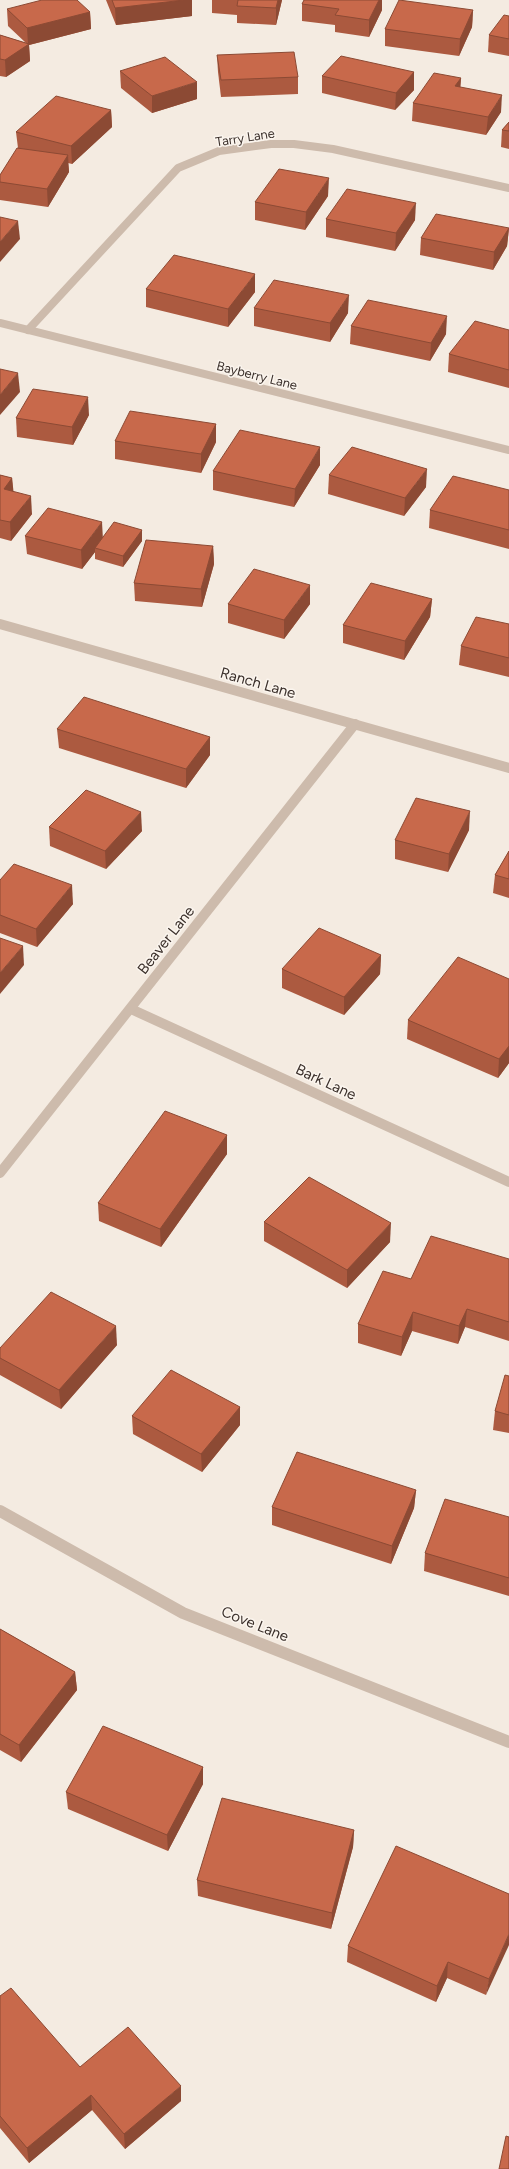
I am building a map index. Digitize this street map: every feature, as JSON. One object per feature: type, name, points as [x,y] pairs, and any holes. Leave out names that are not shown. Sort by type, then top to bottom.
[{"type":"street","name":"Tarry Lane","points":[[28,330],[178,168],[219,151],[271,144],[294,144],[332,149],[509,188]]},
{"type":"street","name":"Bayberry Lane","points":[[0,323],[509,450]]},
{"type":"street","name":"Ranch Lane","points":[[0,624],[509,768]]},
{"type":"street","name":"Beaver Lane","points":[[0,1173],[355,724]]},
{"type":"street","name":"Bark Lane","points":[[131,1009],[509,1182]]},
{"type":"street","name":"Cove Lane","points":[[0,1511],[183,1613],[509,1742]]},
{"type":"building","points":[[42,0],[77,0],[90,12],[27,28],[7,9]]},
{"type":"building","points":[[112,0],[184,0],[115,8]]},
{"type":"building","points":[[238,0],[278,0],[276,8],[237,6]]},
{"type":"building","points":[[304,0],[379,0],[369,20],[335,15],[339,9],[302,4]]},
{"type":"building","points":[[399,0],[473,10],[460,39],[385,29]]},
{"type":"building","points":[[504,15],[509,16],[509,39],[489,35]]},
{"type":"building","points":[[0,35],[29,44],[5,60],[0,59]]},
{"type":"building","points":[[294,52],[298,77],[221,80],[217,55]]},
{"type":"building","points":[[341,56],[414,72],[396,93],[322,76]]},
{"type":"building","points":[[165,57],[197,82],[152,96],[120,71]]},
{"type":"building","points":[[434,73],[461,78],[455,86],[502,95],[488,117],[413,103]]},
{"type":"building","points":[[56,96],[111,110],[71,146],[16,132]]},
{"type":"building","points":[[509,122],[509,131],[502,130]]},
{"type":"building","points":[[17,148],[68,155],[47,189],[0,182],[0,175]]},
{"type":"building","points":[[279,169],[329,178],[306,212],[255,202]]},
{"type":"building","points":[[347,189],[416,203],[396,233],[326,219]]},
{"type":"building","points":[[436,214],[509,228],[494,252],[421,238]]},
{"type":"building","points":[[0,217],[18,221],[0,242]]},
{"type":"building","points":[[174,255],[255,274],[228,309],[146,289]]},
{"type":"building","points":[[274,280],[349,295],[330,323],[254,308]]},
{"type":"building","points":[[368,300],[447,316],[431,343],[351,326]]},
{"type":"building","points":[[475,321],[509,330],[509,370],[449,354]]},
{"type":"building","points":[[0,369],[18,373],[0,395]]},
{"type":"building","points":[[33,389],[88,397],[72,427],[16,418]]},
{"type":"building","points":[[130,411],[216,424],[201,454],[115,441]]},
{"type":"building","points":[[240,430],[320,447],[295,489],[213,471]]},
{"type":"building","points":[[352,447],[427,469],[405,498],[329,475]]},
{"type":"building","points":[[0,475],[12,478],[4,489],[31,496],[10,522],[0,520]]},
{"type":"building","points":[[453,476],[509,490],[509,530],[430,510]]},
{"type":"building","points":[[48,508],[102,522],[81,550],[25,536]]},
{"type":"building","points":[[114,522],[142,530],[123,556],[95,548]]},
{"type":"building","points":[[146,540],[213,546],[201,589],[134,583]]},
{"type":"building","points":[[254,569],[310,585],[284,620],[228,604]]},
{"type":"building","points":[[371,583],[432,599],[405,641],[343,625]]},
{"type":"building","points":[[476,617],[509,624],[509,658],[461,646]]},
{"type":"building","points":[[84,697],[210,737],[186,769],[57,729]]},
{"type":"building","points":[[86,790],[141,812],[105,851],[49,827]]},
{"type":"building","points":[[416,798],[470,811],[449,854],[395,840]]},
{"type":"building","points":[[509,851],[509,879],[495,875]]},
{"type":"building","points":[[14,864],[72,885],[36,929],[0,915],[0,880]]},
{"type":"building","points":[[319,928],[381,955],[344,997],[282,969]]},
{"type":"building","points":[[0,938],[23,946],[0,973]]},
{"type":"building","points":[[458,957],[509,979],[509,1046],[499,1059],[408,1020]]},
{"type":"building","points":[[165,1111],[227,1135],[160,1229],[98,1203]]},
{"type":"building","points":[[309,1177],[391,1223],[347,1270],[264,1222]]},
{"type":"building","points":[[431,1236],[509,1259],[509,1322],[467,1309],[459,1326],[413,1312],[402,1337],[358,1324],[383,1271],[411,1279]]},
{"type":"building","points":[[51,1292],[116,1326],[59,1390],[0,1358],[0,1348]]},
{"type":"building","points":[[171,1370],[240,1407],[201,1454],[132,1416]]},
{"type":"building","points":[[505,1375],[509,1376],[509,1415],[495,1411]]},
{"type":"building","points":[[297,1452],[416,1490],[392,1546],[272,1507]]},
{"type":"building","points":[[445,1499],[509,1517],[509,1578],[425,1553]]},
{"type":"building","points":[[0,1629],[75,1672],[19,1745],[0,1734]]},
{"type":"building","points":[[103,1726],[203,1767],[167,1835],[66,1792]]},
{"type":"building","points":[[222,1798],[354,1830],[332,1913],[197,1880]]},
{"type":"building","points":[[396,1846],[509,1894],[509,1934],[489,1979],[448,1962],[437,1986],[348,1946]]},
{"type":"building","points":[[11,1988],[80,2067],[128,2027],[181,2086],[124,2134],[91,2095],[27,2148],[0,2116],[0,1996]]},
{"type":"building","points":[[506,2136],[509,2137],[509,2169],[499,2169]]}]
